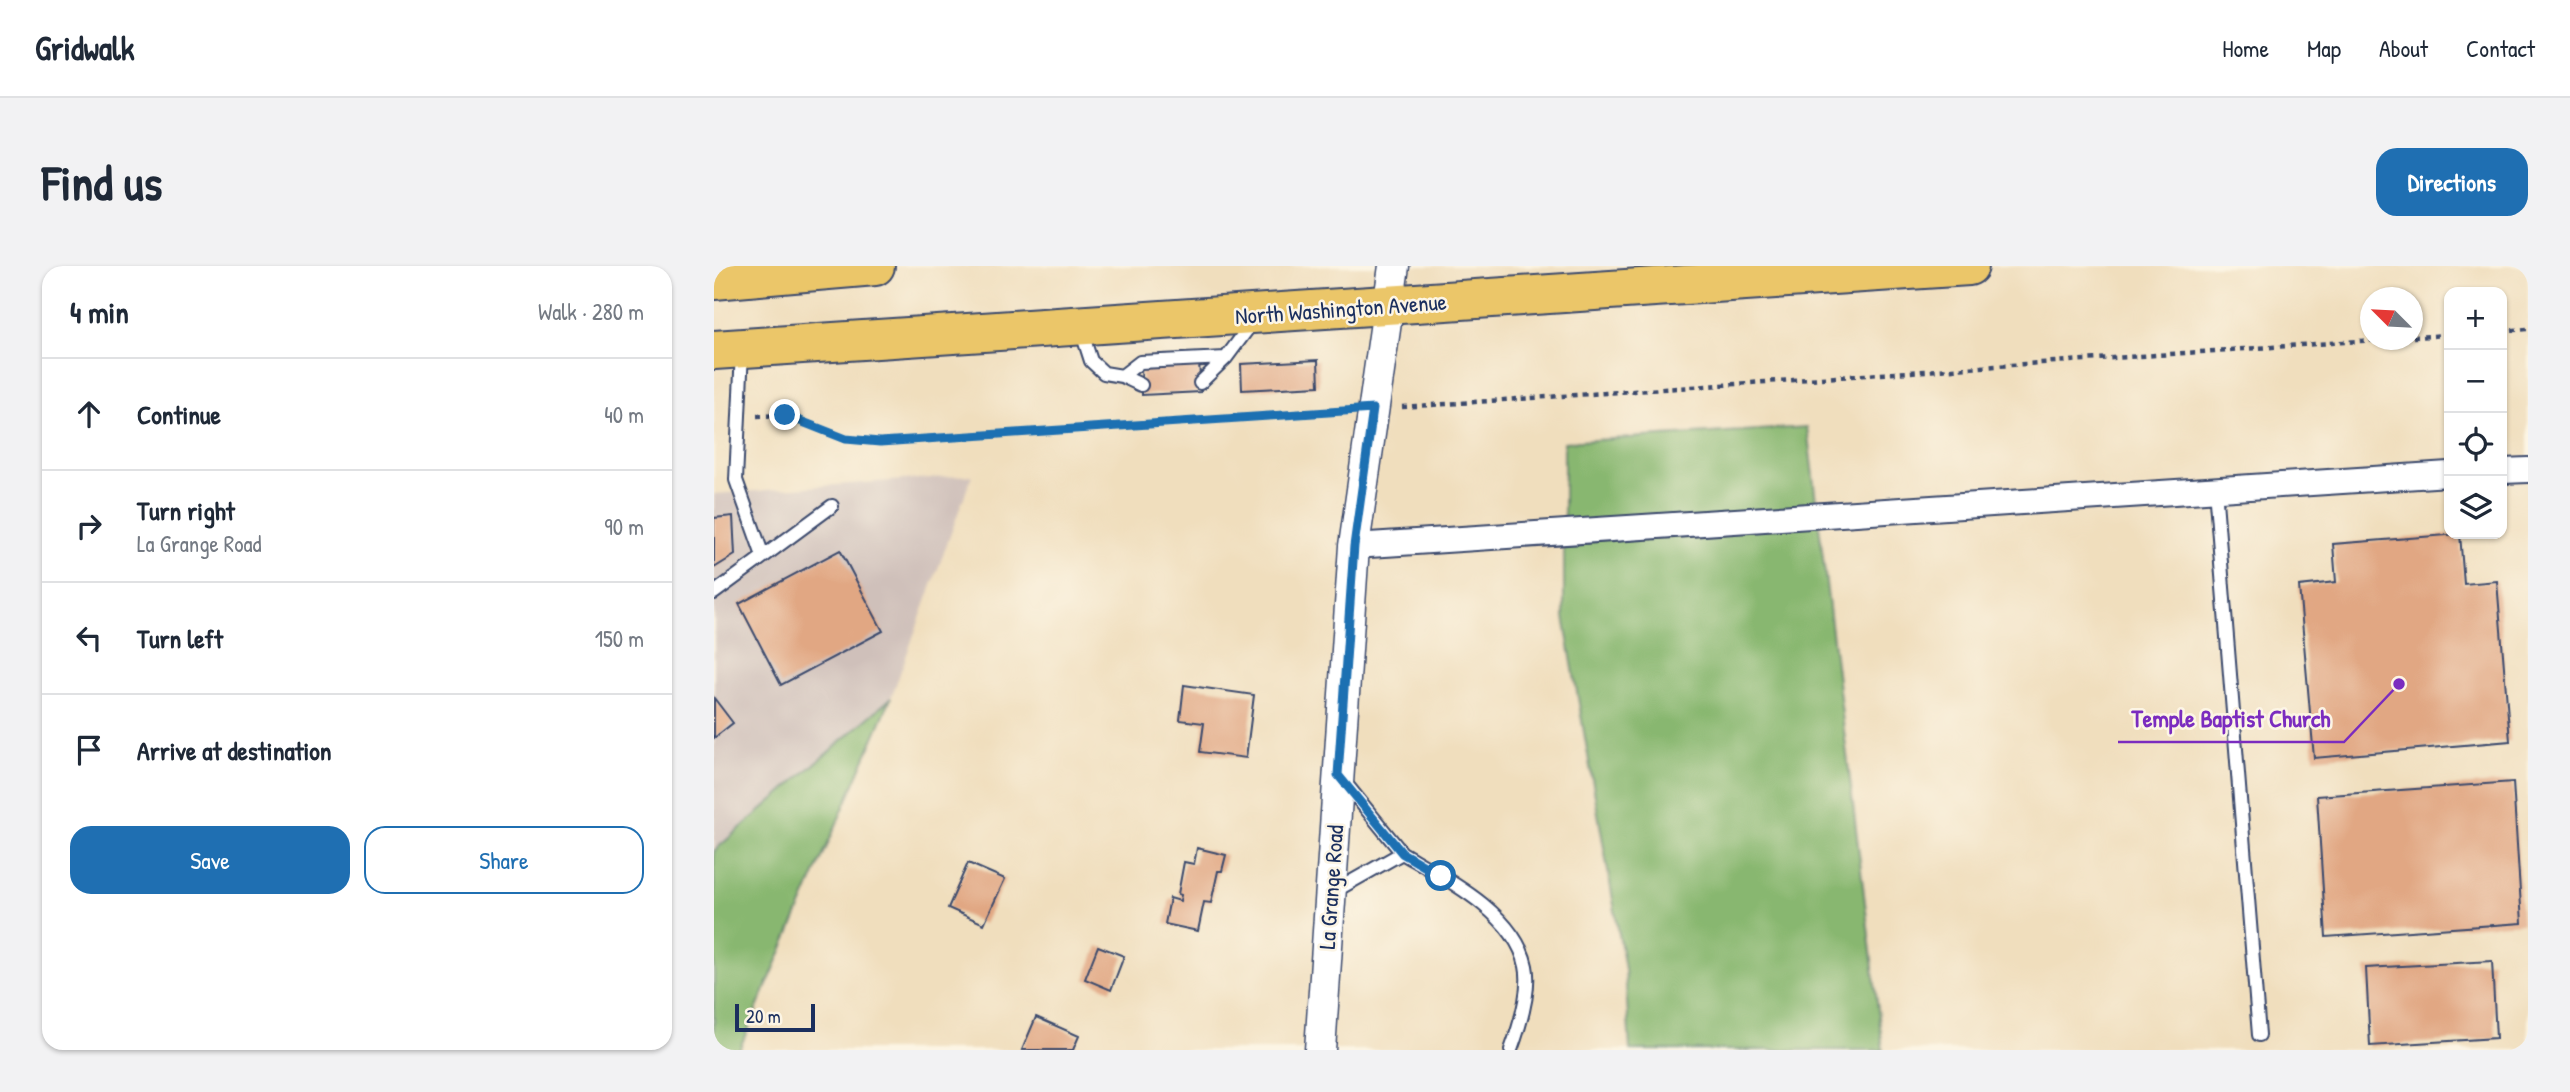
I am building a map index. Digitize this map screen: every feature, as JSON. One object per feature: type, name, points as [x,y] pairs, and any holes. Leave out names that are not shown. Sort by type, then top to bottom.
[{"type":"main road","points":[[714,280],[875,266]]},
{"type":"main road","name":"North Washington Avenue","points":[[728,349],[1969,266]]},
{"type":"street","name":"La Grange Road","points":[[1320,1050],[1354,546],[1394,266]]},
{"type":"street","points":[[2507,471],[2528,470]]},
{"type":"street","points":[[1354,546],[2444,474]]},
{"type":"lane","points":[[1200,383],[1226,358],[1259,314]]},
{"type":"lane","points":[[1080,326],[1091,361],[1104,373],[1122,376],[1141,385]]},
{"type":"lane","points":[[728,349],[738,416],[736,480],[763,556]]},
{"type":"lane","points":[[1122,376],[1140,362],[1226,358]]},
{"type":"lane","points":[[2215,488],[2259,1035]]},
{"type":"lane","points":[[714,593],[832,506]]},
{"type":"lane","points":[[1338,775],[1402,853],[1481,904],[1515,936],[1527,967],[1523,1014],[1511,1050]]},
{"type":"lane","points":[[1330,894],[1402,853]]},
{"type":"path","points":[[2507,331],[2528,329]]},
{"type":"path","points":[[2423,336],[2444,335]]},
{"type":"path","points":[[738,416],[785,415],[846,439],[880,442],[2360,341]]},
{"type":"shaded area","points":[[972,475],[891,698],[714,851],[714,494]]},
{"type":"green space","points":[[1807,427],[1883,1050],[1630,1050],[1625,969],[1564,617],[1564,442]]},
{"type":"green space","points":[[891,698],[739,1050],[714,1050],[714,851]]},
{"type":"building","points":[[1318,360],[1319,386],[1242,390],[1241,364]]},
{"type":"building","points":[[1199,362],[1201,392],[1142,395],[1141,366]]},
{"type":"building","points":[[733,516],[735,555],[714,568],[714,518]]},
{"type":"building","points":[[2444,535],[2444,539],[2460,539],[2464,584],[2497,581],[2510,741],[2314,758],[2299,586],[2336,582],[2333,544]]},
{"type":"building","points":[[840,550],[883,631],[781,685],[739,604]]},
{"type":"building","points":[[1184,685],[1254,695],[1246,758],[1200,752],[1204,723],[1180,720]]},
{"type":"building","points":[[714,698],[733,723],[714,738]]},
{"type":"building","points":[[2513,782],[2522,923],[2326,937],[2317,796]]},
{"type":"building","points":[[1197,848],[1226,855],[1222,871],[1218,871],[1211,903],[1204,902],[1198,931],[1165,924],[1170,898],[1180,901],[1181,895],[1178,894],[1184,862],[1194,864]]},
{"type":"building","points":[[968,863],[1005,879],[984,924],[948,908]]},
{"type":"building","points":[[1098,946],[1124,956],[1111,990],[1085,979]]},
{"type":"building","points":[[2492,961],[2496,1038],[2370,1046],[2366,968]]},
{"type":"building","points":[[1036,1017],[1079,1036],[1073,1050],[1022,1050]]},
{"type":"place","name":"Temple Baptist Church","points":[[2399,684]]},
{"type":"route","points":[[785,415],[846,439],[880,442],[1373,409],[1354,546],[1338,775],[1402,853],[1441,876]]}]
